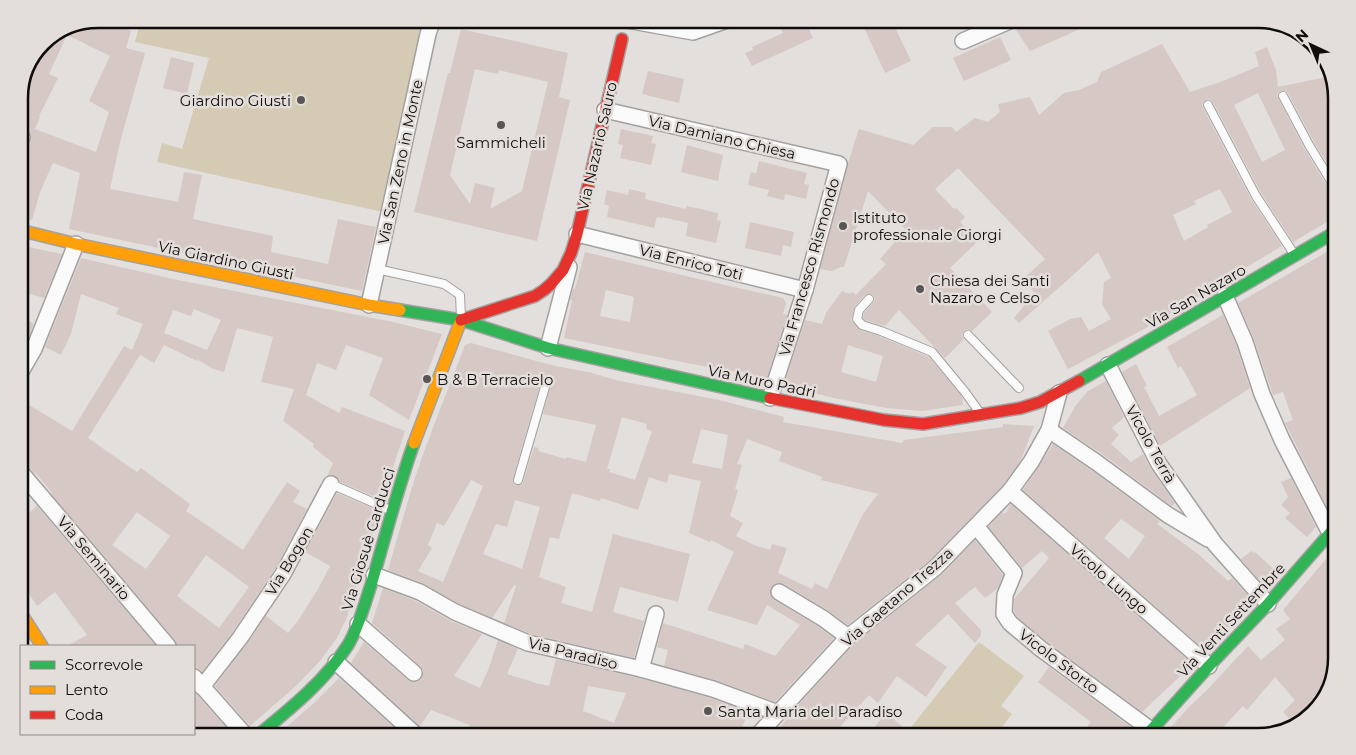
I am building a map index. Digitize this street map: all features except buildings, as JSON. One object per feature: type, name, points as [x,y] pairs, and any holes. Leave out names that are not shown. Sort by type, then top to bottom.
[{"type":"main road","name":"Via Nazario Sauro","points":[[461,320],[522,301],[545,290],[560,276],[572,253],[577,234],[622,39]]},
{"type":"main road","name":"Via Giardino Giusti","points":[[28,232],[76,244],[369,305]]},
{"type":"main road","name":"Via San Nazaro","points":[[1064,390],[1328,236]]},
{"type":"main road","points":[[369,305],[461,320]]},
{"type":"main road","name":"Via Muro Padri","points":[[461,320],[552,352],[884,420],[923,424],[981,415],[1021,408],[1032,401],[1064,390]]},
{"type":"main road","name":"Via Giosuè Carducci","points":[[266,728],[313,687],[336,662],[348,645],[358,624],[374,575],[404,470],[428,402],[461,320]]},
{"type":"main road","name":"Via Venti Settembre","points":[[1153,728],[1268,604],[1328,535]]},
{"type":"main road","points":[[28,624],[41,645]]},
{"type":"street","name":"Via San Zeno in Monte","points":[[369,305],[430,28]]},
{"type":"street","points":[[671,28],[693,32],[704,28]]},
{"type":"street","points":[[962,41],[993,28]]},
{"type":"street","name":"Via Damiano Chiesa","points":[[605,110],[839,164]]},
{"type":"street","name":"Via Francesco Rismondo","points":[[770,398],[805,290],[839,164]]},
{"type":"street","name":"Via Enrico Toti","points":[[577,234],[805,290]]},
{"type":"street","points":[[28,359],[34,349],[76,244]]},
{"type":"street","name":"Via Nazario Sauro","points":[[552,352],[572,253]]},
{"type":"street","points":[[1225,296],[1245,342],[1262,394],[1282,440],[1328,520]]},
{"type":"street","name":"Vicolo Terrà","points":[[1108,365],[1159,464],[1215,544],[1268,604]]},
{"type":"street","name":"Via Gaetano Trezza","points":[[764,728],[848,637],[934,568],[1010,491],[1031,462],[1049,430],[1064,390]]},
{"type":"street","name":"Vicolo Terrà","points":[[1049,430],[1168,515],[1215,544]]},
{"type":"street","name":"Via Seminario","points":[[28,481],[167,645]]},
{"type":"street","name":"Via Bogon","points":[[198,682],[240,638],[283,574],[331,484]]},
{"type":"street","name":"Vicolo Lungo","points":[[1010,491],[1209,666]]},
{"type":"street","name":"Vicolo Storto","points":[[976,526],[1014,573],[1005,595],[1004,614],[1010,623],[1142,728]]},
{"type":"street","name":"Via Paradiso","points":[[374,575],[420,592],[454,612],[528,643],[641,669],[714,690],[778,713]]},
{"type":"street","points":[[779,592],[824,619],[848,637]]},
{"type":"street","points":[[641,669],[656,614]]},
{"type":"street","points":[[358,624],[414,673]]},
{"type":"street","points":[[336,662],[408,728]]},
{"type":"street","points":[[198,682],[239,728]]},
{"type":"lane","points":[[1283,96],[1308,145],[1328,177]]},
{"type":"lane","points":[[1208,105],[1256,196],[1295,255]]},
{"type":"lane","points":[[377,269],[444,284],[460,295],[461,320]]},
{"type":"lane","points":[[869,299],[859,310],[857,318],[862,325],[932,352],[981,415]]},
{"type":"lane","points":[[968,335],[1019,388]]},
{"type":"lane","points":[[518,480],[545,387]]},
{"type":"lane","name":"Via Bogon","points":[[331,484],[392,510]]},
{"type":"shaded area","name":"Giardino Giusti","points":[[139,28],[421,28],[383,212],[157,162],[162,143],[182,149],[209,58],[135,42]]},
{"type":"shaded area","points":[[979,642],[1024,676],[1001,706],[1012,714],[1001,728],[910,728]]},
{"type":"traffic: fast","points":[[1079,381],[1328,236]]},
{"type":"traffic: fast","points":[[400,310],[461,320],[548,348],[770,398]]},
{"type":"traffic: fast","points":[[267,728],[294,705],[329,671],[352,638],[371,585],[414,443]]},
{"type":"traffic: fast","points":[[1153,728],[1268,604],[1328,535]]},
{"type":"traffic: slow","points":[[28,232],[76,244],[400,310]]},
{"type":"traffic: slow","points":[[414,443],[461,320]]},
{"type":"traffic: slow","points":[[28,624],[41,645]]},
{"type":"traffic: jam","points":[[461,320],[535,296],[551,284],[563,270],[577,234],[622,39]]},
{"type":"traffic: jam","points":[[770,398],[884,420],[923,424],[1021,408],[1040,402],[1079,381]]},
{"type":"place","name":"Giardino Giusti","points":[[301,100]]},
{"type":"place","name":"Sammicheli","points":[[501,125]]},
{"type":"place","name":"Istituto professionale Giorgi","points":[[843,226]]},
{"type":"place","name":"Chiesa dei Santi Nazaro e Celso","points":[[920,289]]},
{"type":"place","name":"B & B Terracielo","points":[[427,379]]},
{"type":"place","name":"Santa Maria del Paradiso","points":[[708,711]]}]
